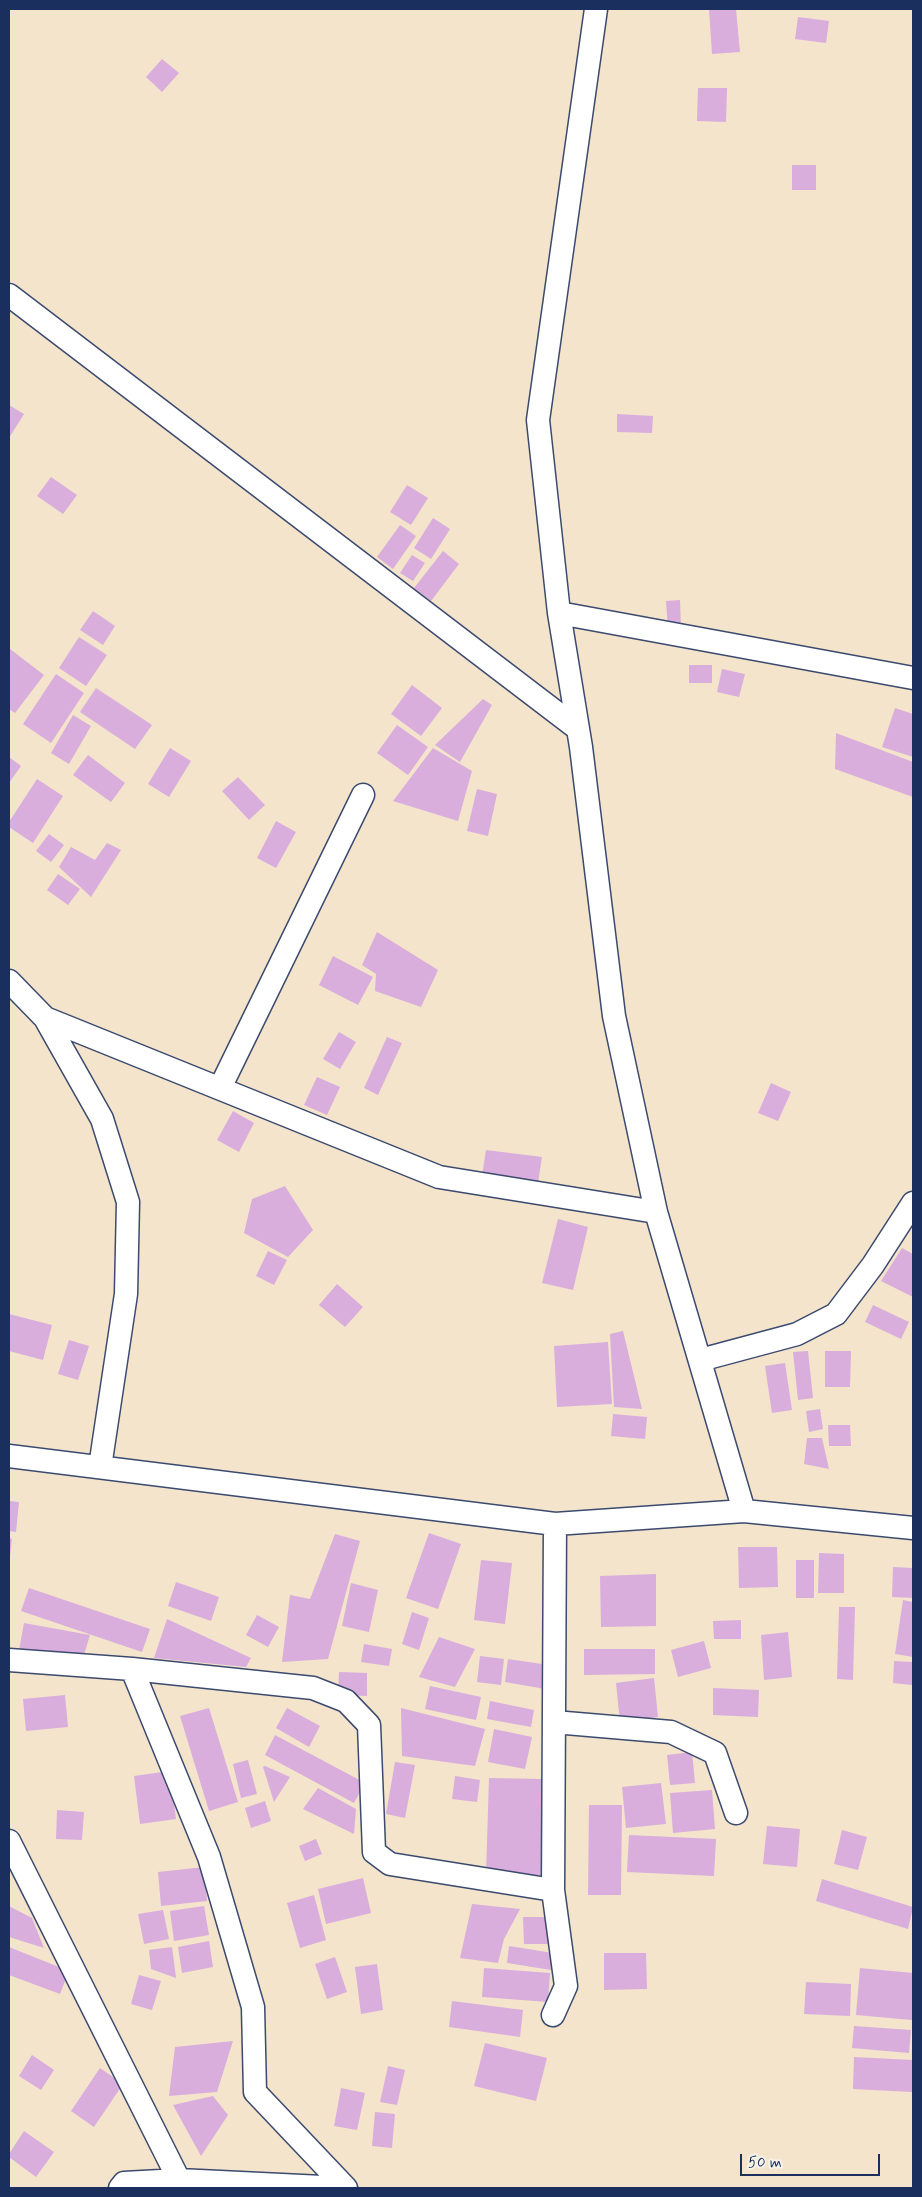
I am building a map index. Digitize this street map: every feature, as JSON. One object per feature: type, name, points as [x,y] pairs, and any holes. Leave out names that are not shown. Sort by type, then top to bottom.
[{"type":"street","points":[[596,9],[538,420],[559,613],[578,729],[614,1016],[656,1212],[744,1511]]},
{"type":"street","points":[[9,295],[578,729]]},
{"type":"street","points":[[559,613],[913,678]]},
{"type":"street","points":[[220,1088],[363,795]]},
{"type":"street","points":[[9,981],[46,1018],[102,1119],[128,1202],[126,1294],[100,1467]]},
{"type":"street","points":[[46,1018],[439,1177],[656,1212]]},
{"type":"street","points":[[700,1360],[797,1334],[836,1314],[910,1215]]},
{"type":"street","points":[[9,1456],[555,1524],[744,1511],[913,1528]]},
{"type":"street","points":[[553,2014],[566,1986],[552,1890],[555,1524]]},
{"type":"street","points":[[9,1660],[132,1669],[313,1688],[346,1701],[368,1725],[374,1852],[390,1864],[552,1890]]},
{"type":"street","points":[[132,1669],[209,1857],[253,2007],[255,2092],[345,2188]]},
{"type":"street","points":[[554,1722],[672,1732],[715,1753],[736,1812]]},
{"type":"street","points":[[9,1841],[179,2180]]},
{"type":"street","points":[[120,2188],[124,2182],[179,2180],[345,2188]]},
{"type":"building","points":[[709,9],[736,9],[740,52],[712,54]]},
{"type":"building","points":[[798,17],[829,21],[826,43],[795,39]]},
{"type":"building","points":[[162,59],[179,73],[162,92],[146,77]]},
{"type":"building","points":[[698,88],[727,88],[726,122],[697,121]]},
{"type":"building","points":[[792,165],[816,165],[816,190],[792,190]]},
{"type":"building","points":[[9,405],[24,414],[9,438]]},
{"type":"building","points":[[617,414],[653,416],[652,433],[617,432]]},
{"type":"building","points":[[51,477],[77,495],[63,514],[37,496]]},
{"type":"building","points":[[407,485],[428,498],[411,525],[390,512]]},
{"type":"building","points":[[433,518],[450,529],[431,559],[414,548]]},
{"type":"building","points":[[400,525],[416,536],[393,569],[377,557]]},
{"type":"building","points":[[443,551],[459,564],[431,601],[414,588]]},
{"type":"building","points":[[412,555],[425,563],[413,581],[400,573]]},
{"type":"building","points":[[680,600],[681,628],[668,629],[666,601]]},
{"type":"building","points":[[93,611],[115,626],[103,645],[80,630]]},
{"type":"building","points":[[79,637],[107,655],[86,686],[59,668]]},
{"type":"building","points":[[10,649],[44,675],[15,713],[9,709]]},
{"type":"building","points":[[689,665],[712,665],[712,683],[689,683]]},
{"type":"building","points":[[722,669],[745,674],[739,697],[717,692]]},
{"type":"building","points":[[56,674],[84,693],[51,743],[23,724]]},
{"type":"building","points":[[412,685],[442,708],[421,736],[391,714]]},
{"type":"building","points":[[96,688],[152,725],[135,749],[80,712]]},
{"type":"building","points":[[483,699],[492,705],[460,762],[435,745]]},
{"type":"building","points":[[895,708],[913,714],[913,757],[882,747]]},
{"type":"building","points":[[73,715],[91,726],[69,764],[51,753]]},
{"type":"building","points":[[397,725],[428,747],[408,775],[377,753]]},
{"type":"building","points":[[836,733],[913,762],[913,797],[835,769]]},
{"type":"building","points":[[170,748],[191,761],[169,797],[148,784]]},
{"type":"building","points":[[433,748],[472,771],[458,821],[393,801]]},
{"type":"building","points":[[88,755],[125,783],[111,802],[73,775]]},
{"type":"building","points":[[9,757],[21,766],[9,783]]},
{"type":"building","points":[[238,777],[265,805],[249,820],[222,791]]},
{"type":"building","points":[[37,779],[63,796],[33,843],[9,827],[9,822]]},
{"type":"building","points":[[477,789],[497,794],[488,836],[467,831]]},
{"type":"building","points":[[276,821],[296,832],[276,868],[257,858]]},
{"type":"building","points":[[49,834],[64,845],[51,862],[36,851]]},
{"type":"building","points":[[107,843],[121,850],[91,897],[59,867],[71,847],[95,860]]},
{"type":"building","points":[[58,874],[80,889],[68,905],[47,890]]},
{"type":"building","points":[[377,932],[438,970],[421,1007],[375,991],[376,974],[362,965]]},
{"type":"building","points":[[333,956],[373,977],[358,1005],[319,985]]},
{"type":"building","points":[[339,1032],[356,1042],[340,1069],[323,1059]]},
{"type":"building","points":[[387,1037],[402,1043],[378,1095],[364,1088]]},
{"type":"building","points":[[317,1077],[340,1087],[327,1115],[304,1105]]},
{"type":"building","points":[[771,1083],[791,1092],[778,1121],[758,1113]]},
{"type":"building","points":[[233,1111],[254,1123],[239,1152],[217,1140]]},
{"type":"building","points":[[486,1150],[542,1157],[538,1183],[482,1176]]},
{"type":"building","points":[[285,1186],[313,1230],[288,1257],[244,1233],[252,1199]]},
{"type":"building","points":[[558,1219],[588,1227],[573,1290],[542,1283]]},
{"type":"building","points":[[902,1248],[913,1254],[913,1297],[881,1281]]},
{"type":"building","points":[[268,1251],[287,1260],[274,1285],[256,1276]]},
{"type":"building","points":[[337,1284],[363,1307],[345,1327],[319,1305]]},
{"type":"building","points":[[873,1305],[909,1322],[901,1339],[865,1322]]},
{"type":"building","points":[[9,1314],[52,1325],[43,1360],[9,1351]]},
{"type":"building","points":[[623,1331],[642,1409],[614,1407],[610,1334]]},
{"type":"building","points":[[69,1340],[89,1346],[78,1380],[58,1374]]},
{"type":"building","points":[[608,1342],[612,1404],[557,1407],[554,1346]]},
{"type":"building","points":[[808,1351],[813,1398],[798,1400],[793,1352]]},
{"type":"building","points":[[825,1351],[851,1351],[850,1387],[825,1387]]},
{"type":"building","points":[[785,1363],[792,1410],[772,1413],[765,1366]]},
{"type":"building","points":[[820,1409],[823,1429],[809,1432],[806,1411]]},
{"type":"building","points":[[613,1414],[647,1417],[645,1439],[611,1436]]},
{"type":"building","points":[[828,1425],[850,1425],[851,1446],[829,1446]]},
{"type":"building","points":[[807,1438],[822,1438],[829,1469],[804,1464]]},
{"type":"building","points":[[9,1501],[19,1502],[16,1532],[9,1531]]},
{"type":"building","points":[[429,1533],[461,1544],[438,1609],[406,1598]]},
{"type":"building","points":[[335,1534],[360,1541],[328,1659],[282,1662],[290,1595],[310,1599]]},
{"type":"building","points":[[9,1538],[12,1539],[10,1556],[9,1556]]},
{"type":"building","points":[[738,1547],[777,1547],[778,1587],[739,1588]]},
{"type":"building","points":[[819,1553],[844,1554],[844,1593],[818,1593]]},
{"type":"building","points":[[481,1560],[512,1563],[505,1624],[474,1620]]},
{"type":"building","points":[[796,1560],[814,1560],[814,1598],[796,1598]]},
{"type":"building","points":[[893,1567],[913,1568],[913,1598],[892,1597]]},
{"type":"building","points":[[656,1574],[656,1626],[601,1627],[600,1576]]},
{"type":"building","points":[[176,1582],[219,1597],[211,1621],[168,1606]]},
{"type":"building","points":[[351,1583],[378,1590],[369,1632],[342,1626]]},
{"type":"building","points":[[29,1588],[150,1629],[142,1652],[21,1611]]},
{"type":"building","points":[[903,1600],[913,1602],[913,1657],[895,1654]]},
{"type":"building","points":[[839,1607],[855,1607],[853,1680],[837,1679]]},
{"type":"building","points":[[412,1612],[429,1618],[419,1650],[402,1644]]},
{"type":"building","points":[[257,1615],[279,1627],[268,1647],[246,1635]]},
{"type":"building","points":[[167,1619],[251,1658],[246,1667],[154,1658]]},
{"type":"building","points":[[741,1620],[741,1639],[714,1639],[713,1621]]},
{"type":"building","points":[[24,1623],[90,1635],[83,1658],[18,1656]]},
{"type":"building","points":[[788,1632],[792,1677],[764,1680],[761,1635]]},
{"type":"building","points":[[439,1637],[475,1649],[455,1687],[419,1677]]},
{"type":"building","points":[[704,1641],[711,1668],[678,1677],[671,1650]]},
{"type":"building","points":[[364,1644],[392,1649],[389,1666],[361,1662]]},
{"type":"building","points":[[584,1649],[655,1649],[655,1674],[584,1675]]},
{"type":"building","points":[[480,1656],[504,1659],[501,1685],[477,1682]]},
{"type":"building","points":[[508,1659],[549,1665],[545,1689],[505,1682]]},
{"type":"building","points":[[894,1661],[913,1662],[912,1685],[893,1683]]},
{"type":"building","points":[[339,1672],[367,1673],[367,1696],[338,1695]]},
{"type":"building","points":[[654,1678],[658,1717],[620,1722],[616,1683]]},
{"type":"building","points":[[430,1686],[481,1697],[476,1720],[425,1709]]},
{"type":"building","points":[[713,1688],[759,1690],[758,1717],[713,1715]]},
{"type":"building","points":[[65,1695],[68,1727],[26,1731],[23,1699]]},
{"type":"building","points":[[490,1701],[534,1710],[531,1727],[487,1719]]},
{"type":"building","points":[[209,1708],[238,1802],[209,1811],[180,1716]]},
{"type":"building","points":[[287,1708],[320,1726],[309,1747],[276,1728]]},
{"type":"building","points":[[401,1708],[485,1729],[475,1766],[402,1756]]},
{"type":"building","points":[[494,1729],[532,1737],[525,1769],[488,1762]]},
{"type":"building","points":[[275,1735],[365,1783],[354,1803],[265,1755]]},
{"type":"building","points":[[692,1752],[695,1783],[670,1785],[667,1755]]},
{"type":"building","points":[[248,1760],[257,1794],[241,1798],[233,1764]]},
{"type":"building","points":[[395,1762],[415,1765],[405,1818],[386,1814]]},
{"type":"building","points":[[265,1766],[290,1777],[274,1802],[263,1767]]},
{"type":"building","points":[[170,1771],[176,1819],[140,1824],[134,1776]]},
{"type":"building","points":[[455,1776],[480,1780],[477,1802],[452,1799]]},
{"type":"building","points":[[489,1778],[543,1779],[541,1875],[486,1874]]},
{"type":"building","points":[[661,1783],[666,1824],[626,1828],[622,1787]]},
{"type":"building","points":[[318,1788],[356,1809],[354,1834],[303,1809]]},
{"type":"building","points":[[712,1790],[715,1829],[673,1833],[670,1793]]},
{"type":"building","points":[[265,1801],[271,1821],[251,1828],[245,1808]]},
{"type":"building","points":[[589,1805],[622,1805],[621,1895],[588,1895]]},
{"type":"building","points":[[57,1810],[84,1812],[82,1840],[56,1839]]},
{"type":"building","points":[[767,1826],[800,1829],[797,1867],[763,1864]]},
{"type":"building","points":[[842,1830],[867,1837],[858,1870],[834,1864]]},
{"type":"building","points":[[629,1835],[716,1839],[714,1876],[627,1872]]},
{"type":"building","points":[[316,1839],[322,1854],[305,1861],[299,1846]]},
{"type":"building","points":[[204,1867],[207,1901],[161,1906],[158,1872]]},
{"type":"building","points":[[363,1878],[371,1913],[326,1924],[318,1889]]},
{"type":"building","points":[[822,1879],[913,1907],[908,1929],[816,1901]]},
{"type":"building","points":[[314,1895],[326,1940],[300,1948],[287,1903]]},
{"type":"building","points":[[472,1904],[520,1909],[504,1939],[498,1963],[460,1958]]},
{"type":"building","points":[[9,1906],[32,1918],[44,1948],[9,1937]]},
{"type":"building","points":[[204,1906],[209,1935],[174,1941],[170,1911]]},
{"type":"building","points":[[163,1910],[169,1939],[144,1944],[138,1914]]},
{"type":"building","points":[[523,1917],[547,1917],[548,1944],[524,1944]]},
{"type":"building","points":[[209,1941],[213,1967],[182,1973],[178,1947]]},
{"type":"building","points":[[509,1946],[553,1953],[551,1970],[507,1963]]},
{"type":"building","points":[[9,1947],[69,1971],[60,1994],[9,1975]]},
{"type":"building","points":[[172,1947],[176,1978],[151,1969],[149,1950]]},
{"type":"building","points":[[604,1953],[646,1953],[647,1989],[604,1990]]},
{"type":"building","points":[[335,1957],[347,1992],[327,1999],[315,1964]]},
{"type":"building","points":[[377,1964],[383,2010],[361,2014],[355,1967]]},
{"type":"building","points":[[484,1968],[550,1973],[548,2002],[482,1997]]},
{"type":"building","points":[[860,1968],[913,1973],[912,2020],[856,2015]]},
{"type":"building","points":[[139,1975],[161,1981],[152,2010],[131,2004]]},
{"type":"building","points":[[806,1982],[851,1984],[850,2016],[804,2014]]},
{"type":"building","points":[[452,2001],[523,2010],[520,2037],[449,2027]]},
{"type":"building","points":[[854,2026],[911,2030],[909,2053],[852,2048]]},
{"type":"building","points":[[233,2041],[217,2092],[169,2096],[175,2047]]},
{"type":"building","points":[[485,2043],[547,2058],[536,2101],[474,2086]]},
{"type":"building","points":[[32,2055],[54,2070],[41,2090],[19,2076]]},
{"type":"building","points":[[854,2057],[913,2060],[912,2092],[853,2089]]},
{"type":"building","points":[[388,2066],[405,2070],[397,2105],[380,2102]]},
{"type":"building","points":[[100,2068],[123,2084],[94,2127],[71,2111]]},
{"type":"building","points":[[341,2088],[365,2093],[357,2130],[334,2126]]},
{"type":"building","points":[[213,2096],[228,2115],[201,2156],[173,2105]]},
{"type":"building","points":[[375,2112],[395,2114],[392,2148],[372,2146]]},
{"type":"building","points":[[24,2131],[54,2152],[36,2177],[9,2157]]}]
